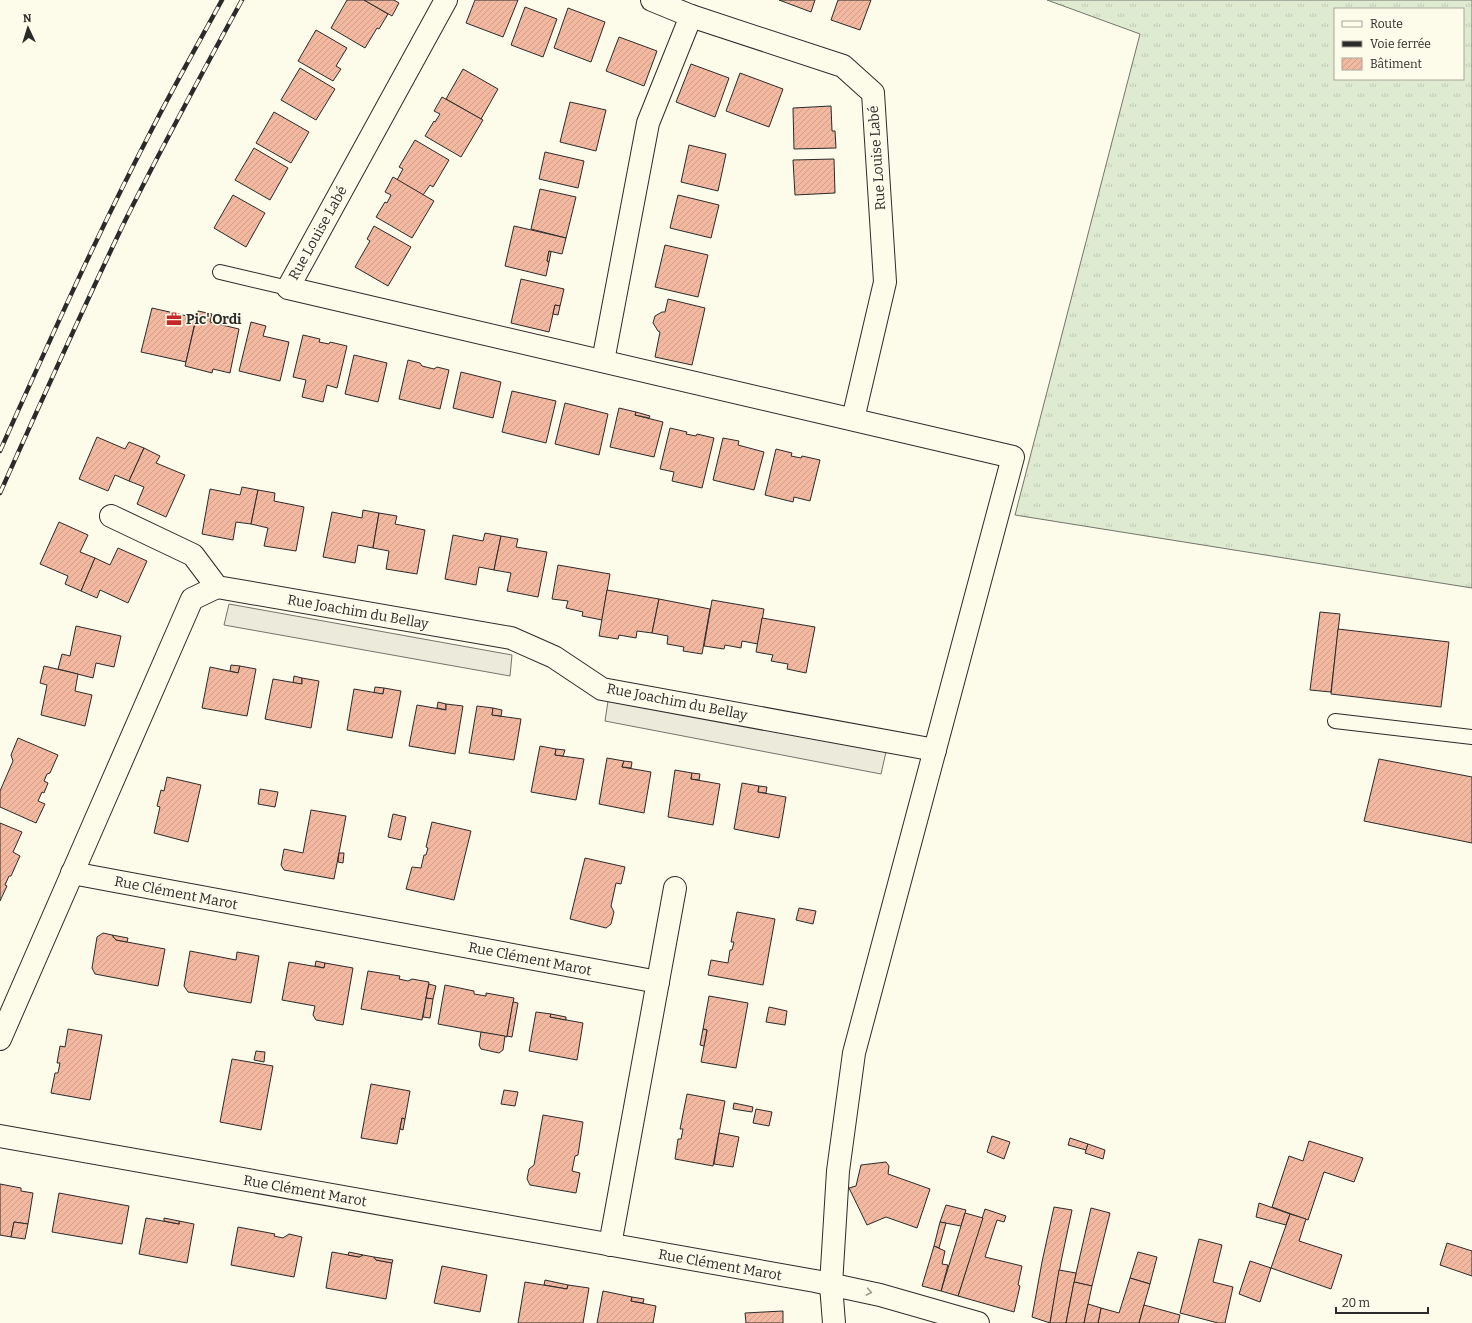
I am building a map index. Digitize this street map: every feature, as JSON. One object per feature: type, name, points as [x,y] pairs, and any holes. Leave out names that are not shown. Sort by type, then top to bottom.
[{"type":"street","name":"Rue Louise Labé","points":[[446,0],[288,288],[1014,457],[936,750]]},
{"type":"street","name":"Rue Louise Labé","points":[[652,0],[691,16],[843,66],[873,93],[885,282],[853,419]]},
{"type":"street","points":[[603,361],[648,123],[691,16]]},
{"type":"street","points":[[0,1039],[192,599],[218,587],[193,555],[111,516]]},
{"type":"street","name":"Rue Joachim du Bellay","points":[[218,587],[511,638],[554,657],[602,689],[936,750]]},
{"type":"street","points":[[834,1323],[831,1285],[838,1171],[854,1054],[936,750]]},
{"type":"street","name":"Rue Clément Marot","points":[[72,874],[658,982]]},
{"type":"street","points":[[610,1245],[675,888]]},
{"type":"street","name":"Rue Clément Marot","points":[[0,1136],[831,1285],[880,1295],[978,1323]]},
{"type":"lane","points":[[220,272],[288,288]]},
{"type":"lane","points":[[1335,721],[1472,737]]},
{"type":"green space","points":[[1047,0],[1472,0],[1472,588],[1015,515],[1140,34]]},
{"type":"shaded area","points":[[229,604],[512,655],[510,676],[224,625]]},
{"type":"shaded area","points":[[608,701],[886,752],[881,774],[605,721]]},
{"type":"building","points":[[347,0],[364,0],[388,14],[379,29],[377,28],[365,48],[331,28]]},
{"type":"building","points":[[364,0],[394,0],[399,3],[392,16]]},
{"type":"building","points":[[475,0],[518,0],[503,37],[466,23]]},
{"type":"building","points":[[779,0],[815,0],[811,12]]},
{"type":"building","points":[[838,0],[871,0],[860,30],[831,20]]},
{"type":"building","points":[[525,7],[557,19],[543,57],[511,45]]},
{"type":"building","points":[[568,8],[605,22],[591,62],[554,48]]},
{"type":"building","points":[[316,30],[347,48],[336,66],[341,69],[333,81],[298,61]]},
{"type":"building","points":[[619,37],[657,51],[644,86],[606,71]]},
{"type":"building","points":[[691,64],[729,78],[715,117],[676,102]]},
{"type":"building","points":[[300,68],[335,89],[316,120],[281,100]]},
{"type":"building","points":[[463,69],[498,89],[481,119],[446,99]]},
{"type":"building","points":[[740,73],[783,89],[769,127],[726,111]]},
{"type":"building","points":[[442,97],[483,120],[461,157],[425,136],[440,114],[434,111]]},
{"type":"building","points":[[570,102],[606,110],[596,151],[560,142]]},
{"type":"building","points":[[831,106],[832,131],[835,131],[836,148],[794,149],[793,108]]},
{"type":"building","points":[[274,112],[309,132],[291,163],[256,143]]},
{"type":"building","points":[[415,140],[449,160],[433,187],[430,185],[423,195],[397,180],[403,169],[399,167]]},
{"type":"building","points":[[689,145],[726,154],[718,191],[681,182]]},
{"type":"building","points":[[254,148],[288,168],[270,200],[235,180]]},
{"type":"building","points":[[545,152],[584,161],[578,188],[539,179]]},
{"type":"building","points":[[834,159],[835,193],[795,195],[793,160]]},
{"type":"building","points":[[393,177],[434,201],[412,238],[376,217],[385,202],[387,203],[391,195],[385,192]]},
{"type":"building","points":[[540,189],[576,197],[566,238],[531,229]]},
{"type":"building","points":[[233,195],[265,213],[246,247],[214,228]]},
{"type":"building","points":[[678,195],[719,205],[711,238],[670,228]]},
{"type":"building","points":[[374,226],[411,247],[388,286],[355,267],[370,241],[367,239]]},
{"type":"building","points":[[514,226],[566,238],[562,254],[549,251],[547,261],[549,262],[546,276],[505,266]]},
{"type":"building","points":[[665,245],[708,255],[698,297],[655,287]]},
{"type":"building","points":[[549,251],[551,252],[549,262],[547,261]]},
{"type":"building","points":[[521,279],[564,289],[560,306],[555,305],[549,332],[511,323]]},
{"type":"building","points":[[668,299],[705,308],[692,365],[655,357],[660,332],[653,323],[655,316],[665,312]]},
{"type":"building","points":[[555,305],[560,306],[558,315],[553,314]]},
{"type":"building","points":[[152,308],[196,318],[186,362],[141,352]]},
{"type":"building","points":[[198,311],[212,314],[210,322],[239,329],[230,373],[213,369],[212,373],[185,366]]},
{"type":"building","points":[[251,322],[266,326],[263,336],[289,342],[280,381],[239,371]]},
{"type":"building","points":[[303,335],[320,339],[319,342],[329,344],[330,342],[347,346],[337,388],[327,385],[323,402],[302,397],[306,380],[293,377]]},
{"type":"building","points":[[354,355],[387,363],[378,402],[345,394]]},
{"type":"building","points":[[408,360],[434,369],[437,367],[449,370],[440,409],[399,399]]},
{"type":"building","points":[[461,372],[501,382],[493,418],[453,408]]},
{"type":"building","points":[[512,391],[556,401],[546,443],[502,432]]},
{"type":"building","points":[[565,403],[608,414],[599,455],[555,444]]},
{"type":"building","points":[[619,408],[636,412],[635,415],[663,422],[654,457],[610,447]]},
{"type":"building","points":[[636,412],[650,416],[649,418],[635,415]]},
{"type":"building","points":[[670,428],[687,432],[686,434],[696,436],[697,434],[714,438],[702,488],[672,481],[674,472],[660,469]]},
{"type":"building","points":[[97,437],[125,449],[129,442],[144,448],[129,481],[115,475],[108,491],[79,479]]},
{"type":"building","points":[[723,438],[739,441],[738,445],[764,452],[754,490],[713,480]]},
{"type":"building","points":[[144,448],[160,456],[156,463],[185,475],[166,517],[137,504],[144,487],[129,481]]},
{"type":"building","points":[[776,449],[792,453],[791,456],[801,458],[802,456],[820,460],[810,501],[794,497],[793,502],[765,495]]},
{"type":"building","points":[[242,487],[258,490],[251,524],[236,522],[233,540],[202,534],[210,489],[240,495]]},
{"type":"building","points":[[258,490],[275,493],[274,501],[304,507],[296,551],[264,546],[268,528],[251,524]]},
{"type":"building","points":[[363,510],[379,513],[373,548],[358,545],[355,563],[323,557],[332,512],[362,518]]},
{"type":"building","points":[[379,513],[397,516],[395,524],[425,530],[417,574],[386,569],[389,551],[373,548]]},
{"type":"building","points":[[59,522],[88,535],[80,552],[95,558],[81,591],[65,584],[68,576],[40,564]]},
{"type":"building","points":[[485,533],[501,536],[494,570],[479,567],[476,585],[445,579],[453,535],[483,541]]},
{"type":"building","points":[[501,536],[518,539],[516,547],[547,552],[538,597],[507,591],[511,573],[494,570]]},
{"type":"building","points":[[118,548],[147,561],[128,603],[100,590],[97,598],[81,591],[95,558],[110,565]]},
{"type":"building","points":[[558,565],[610,574],[602,620],[582,616],[583,612],[566,608],[568,601],[552,599]]},
{"type":"building","points":[[607,590],[659,599],[652,633],[637,631],[636,638],[619,635],[618,639],[599,636]]},
{"type":"building","points":[[659,599],[710,609],[702,654],[683,651],[684,647],[667,644],[668,636],[652,633]]},
{"type":"building","points":[[712,600],[764,609],[758,644],[742,641],[741,648],[725,645],[724,649],[704,646]]},
{"type":"building","points":[[1320,612],[1340,614],[1331,692],[1310,690]]},
{"type":"building","points":[[762,618],[815,627],[806,673],[787,669],[788,664],[771,661],[773,655],[756,652]]},
{"type":"building","points":[[76,626],[121,636],[114,667],[96,663],[93,678],[58,669],[62,654],[70,656]]},
{"type":"building","points":[[1338,629],[1449,642],[1441,707],[1331,694]]},
{"type":"building","points":[[231,665],[240,666],[238,673],[230,671]]},
{"type":"building","points":[[44,666],[78,674],[75,691],[92,695],[85,726],[41,715],[47,685],[40,683]]},
{"type":"building","points":[[240,666],[256,669],[247,716],[202,708],[210,667],[238,673]]},
{"type":"building","points":[[294,676],[302,678],[302,684],[293,683]]},
{"type":"building","points":[[302,678],[319,681],[311,728],[265,719],[273,679],[302,684]]},
{"type":"building","points":[[375,687],[384,688],[383,694],[374,693]]},
{"type":"building","points":[[384,688],[401,691],[392,738],[347,730],[354,689],[383,694]]},
{"type":"building","points":[[438,702],[446,704],[446,710],[437,708]]},
{"type":"building","points":[[446,704],[463,706],[455,754],[409,746],[417,705],[446,710]]},
{"type":"building","points":[[477,706],[493,708],[492,715],[521,719],[514,760],[469,753]]},
{"type":"building","points":[[493,708],[502,710],[501,716],[492,715]]},
{"type":"building","points":[[18,738],[58,755],[50,773],[47,774],[44,781],[48,783],[44,793],[42,792],[38,801],[45,804],[36,823],[0,807],[0,791],[13,761],[11,755]]},
{"type":"building","points":[[540,746],[556,749],[555,755],[584,759],[576,800],[531,792]]},
{"type":"building","points":[[556,749],[565,750],[563,756],[555,755]]},
{"type":"building","points":[[607,758],[624,761],[622,767],[651,772],[644,813],[599,804]]},
{"type":"building","points":[[1379,759],[1472,777],[1472,843],[1364,821]]},
{"type":"building","points":[[624,761],[632,762],[631,768],[622,767]]},
{"type":"building","points":[[675,770],[692,773],[691,779],[720,784],[713,825],[668,817]]},
{"type":"building","points":[[692,773],[700,774],[699,780],[691,779]]},
{"type":"building","points":[[167,777],[201,785],[188,842],[154,833],[160,807],[157,806],[161,790],[164,791]]},
{"type":"building","points":[[742,783],[759,786],[758,792],[786,797],[779,838],[734,829]]},
{"type":"building","points":[[759,786],[767,787],[766,793],[758,792]]},
{"type":"building","points":[[260,789],[278,792],[275,807],[258,804]]},
{"type":"building","points":[[311,810],[346,816],[334,879],[284,870],[281,865],[284,849],[303,853]]},
{"type":"building","points":[[393,814],[406,817],[401,840],[388,837]]},
{"type":"building","points":[[432,822],[471,831],[454,900],[406,889],[412,867],[421,868],[424,855],[426,855],[428,848],[426,847]]},
{"type":"building","points":[[0,823],[22,832],[13,852],[20,856],[5,885],[7,886],[0,901]]},
{"type":"building","points":[[339,853],[344,853],[343,863],[338,862]]},
{"type":"building","points":[[585,858],[625,867],[621,884],[616,883],[611,906],[614,912],[611,924],[606,928],[570,919]]},
{"type":"building","points":[[799,908],[816,911],[813,924],[796,920]]},
{"type":"building","points":[[737,912],[775,919],[763,985],[708,975],[711,960],[728,963],[730,950],[732,950],[734,942],[731,942]]},
{"type":"building","points":[[103,933],[112,935],[116,940],[165,949],[158,986],[95,974],[92,968],[97,937]]},
{"type":"building","points":[[112,935],[128,938],[127,942],[116,940]]},
{"type":"building","points":[[190,951],[236,960],[237,952],[259,956],[251,1003],[188,992],[184,986]]},
{"type":"building","points":[[316,961],[325,963],[324,968],[315,966]]},
{"type":"building","points":[[289,962],[324,968],[325,963],[353,968],[343,1025],[316,1020],[313,1015],[315,1006],[282,1000]]},
{"type":"building","points":[[368,971],[400,976],[399,979],[408,981],[412,979],[429,982],[422,1020],[361,1009]]},
{"type":"building","points":[[429,984],[436,986],[433,999],[426,998]]},
{"type":"building","points":[[445,985],[474,991],[474,994],[486,996],[486,993],[514,998],[507,1037],[438,1024]]},
{"type":"building","points":[[709,996],[748,1003],[736,1068],[701,1062],[707,1030],[703,1029]]},
{"type":"building","points":[[426,998],[433,999],[430,1018],[423,1017]]},
{"type":"building","points":[[513,1002],[518,1003],[512,1037],[507,1036]]},
{"type":"building","points":[[769,1007],[787,1011],[785,1025],[766,1022]]},
{"type":"building","points":[[536,1012],[551,1014],[550,1017],[583,1023],[577,1060],[529,1051]]},
{"type":"building","points":[[551,1014],[566,1017],[566,1020],[550,1017]]},
{"type":"building","points":[[68,1029],[102,1035],[90,1100],[51,1093],[55,1073],[58,1073],[60,1063],[57,1063],[60,1046],[65,1047]]},
{"type":"building","points":[[703,1029],[707,1030],[704,1046],[700,1045]]},
{"type":"building","points":[[481,1032],[505,1036],[503,1050],[499,1053],[481,1049],[479,1045]]},
{"type":"building","points":[[256,1051],[265,1052],[264,1062],[254,1060]]},
{"type":"building","points":[[232,1059],[273,1066],[261,1130],[220,1122]]},
{"type":"building","points":[[371,1084],[410,1091],[405,1119],[402,1118],[397,1144],[361,1138]]},
{"type":"building","points":[[504,1090],[518,1092],[515,1106],[501,1104]]},
{"type":"building","points":[[687,1094],[725,1101],[713,1166],[675,1159],[678,1139],[681,1139],[683,1129],[680,1129]]},
{"type":"building","points":[[734,1103],[753,1107],[752,1112],[733,1109]]},
{"type":"building","points":[[756,1109],[772,1112],[769,1126],[753,1123]]},
{"type":"building","points":[[543,1115],[583,1122],[578,1155],[575,1156],[572,1171],[580,1173],[576,1193],[530,1185],[527,1179],[529,1169],[534,1165]]},
{"type":"building","points":[[402,1118],[405,1119],[403,1130],[400,1129]]},
{"type":"building","points":[[719,1133],[739,1137],[733,1167],[714,1164]]},
{"type":"building","points":[[992,1136],[1010,1142],[1004,1159],[987,1152]]},
{"type":"building","points":[[1070,1138],[1088,1144],[1086,1150],[1068,1145]]},
{"type":"building","points":[[1309,1141],[1363,1158],[1354,1182],[1324,1172],[1308,1220],[1272,1207],[1289,1156],[1303,1161]]},
{"type":"building","points":[[1088,1144],[1105,1150],[1103,1159],[1085,1153]]},
{"type":"building","points":[[886,1162],[889,1166],[888,1174],[930,1189],[917,1228],[886,1217],[867,1225],[849,1188],[856,1186],[861,1165]]},
{"type":"building","points":[[0,1184],[21,1188],[21,1191],[33,1193],[28,1224],[14,1222],[11,1237],[0,1235]]},
{"type":"building","points":[[59,1193],[129,1206],[122,1244],[52,1232]]},
{"type":"building","points":[[1259,1203],[1290,1214],[1286,1225],[1256,1217]]},
{"type":"building","points":[[946,1205],[966,1210],[961,1226],[940,1222]]},
{"type":"building","points":[[1054,1207],[1072,1210],[1050,1323],[1032,1317]]},
{"type":"building","points":[[1091,1208],[1110,1213],[1092,1286],[1074,1282]]},
{"type":"building","points":[[985,1209],[1006,1216],[1004,1222],[997,1220],[985,1257],[1022,1266],[1018,1285],[1020,1286],[1014,1312],[958,1296]]},
{"type":"building","points":[[965,1213],[983,1218],[958,1296],[941,1291]]},
{"type":"building","points":[[1290,1214],[1306,1219],[1299,1241],[1342,1255],[1331,1289],[1271,1268]]},
{"type":"building","points":[[146,1218],[179,1224],[179,1221],[194,1224],[187,1263],[139,1254]]},
{"type":"building","points":[[164,1218],[179,1221],[179,1224],[164,1221]]},
{"type":"building","points":[[14,1222],[28,1224],[25,1239],[11,1237]]},
{"type":"building","points":[[940,1222],[946,1223],[939,1248],[934,1246]]},
{"type":"building","points":[[238,1227],[275,1234],[274,1236],[283,1238],[289,1234],[302,1237],[294,1277],[231,1265]]},
{"type":"building","points":[[1199,1239],[1222,1245],[1213,1282],[1233,1287],[1225,1323],[1218,1323],[1180,1313]]},
{"type":"building","points":[[1447,1243],[1472,1251],[1472,1276],[1440,1265]]},
{"type":"building","points":[[934,1246],[945,1251],[942,1264],[948,1265],[941,1291],[922,1286]]},
{"type":"building","points":[[332,1252],[359,1257],[363,1255],[374,1257],[376,1260],[392,1263],[386,1299],[326,1288]]},
{"type":"building","points":[[349,1252],[363,1255],[359,1257],[348,1255]]},
{"type":"building","points":[[1138,1252],[1157,1257],[1150,1284],[1130,1278]]},
{"type":"building","points":[[374,1257],[393,1260],[392,1263],[376,1260]]},
{"type":"building","points":[[1250,1261],[1271,1268],[1260,1302],[1239,1294]]},
{"type":"building","points":[[442,1266],[487,1275],[480,1312],[434,1303]]},
{"type":"building","points":[[1059,1270],[1076,1273],[1066,1323],[1050,1323]]},
{"type":"building","points":[[1130,1278],[1150,1284],[1139,1323],[1098,1323],[1101,1308],[1119,1313]]},
{"type":"building","points":[[545,1280],[568,1285],[567,1289],[544,1285]]},
{"type":"building","points":[[525,1282],[567,1289],[568,1285],[589,1288],[583,1323],[518,1323]]},
{"type":"building","points":[[1074,1282],[1092,1286],[1084,1323],[1066,1323]]},
{"type":"building","points":[[603,1291],[632,1297],[631,1301],[656,1306],[653,1323],[597,1323]]},
{"type":"building","points":[[632,1297],[644,1299],[643,1303],[631,1301]]},
{"type":"building","points":[[1088,1304],[1101,1308],[1098,1323],[1084,1323]]},
{"type":"building","points":[[1144,1305],[1180,1315],[1178,1323],[1139,1323]]},
{"type":"building","points":[[783,1311],[783,1323],[746,1323],[745,1313]]},
{"type":"railway","points":[[0,451],[91,251],[159,116],[222,0]]},
{"type":"railway","points":[[0,493],[75,326],[122,227],[196,84],[242,0]]},
{"type":"place","name":"Pic' Ordi","points":[[174,319]]}]
